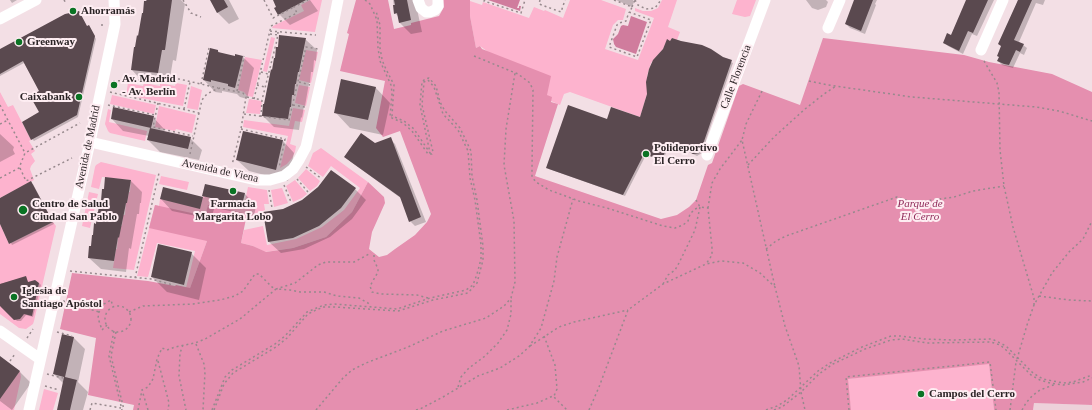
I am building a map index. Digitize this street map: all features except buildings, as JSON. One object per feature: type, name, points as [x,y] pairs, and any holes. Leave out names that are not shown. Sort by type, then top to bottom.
[{"type":"street","points":[[0,19],[36,0]]},
{"type":"street","name":"Avenida de Madrid","points":[[29,410],[90,142],[115,24],[114,0]]},
{"type":"street","name":"Avenida de Viena","points":[[90,142],[256,180],[270,180],[284,176],[293,169],[306,147],[338,0]]},
{"type":"street","points":[[418,0],[421,8],[426,12],[430,12],[435,10],[438,6],[438,0]]},
{"type":"street","name":"Calle Florencia","points":[[707,154],[765,0]]},
{"type":"street","points":[[828,28],[840,0]]},
{"type":"street","points":[[983,55],[1003,0]]},
{"type":"street","points":[[0,331],[40,359]]},
{"type":"path","points":[[182,0],[191,13],[201,17]]},
{"type":"path","points":[[264,0],[273,18],[308,0]]},
{"type":"path","points":[[213,410],[225,377],[232,370],[275,344],[285,336],[307,312],[329,304],[397,309],[430,298],[466,290],[474,285],[481,259],[481,245],[475,200],[470,178],[468,151],[458,130],[442,114],[434,87],[428,80],[424,82],[422,105],[433,152],[432,154],[428,154],[412,131],[403,123],[390,117],[392,85],[380,61],[377,20],[370,4],[365,0]]},
{"type":"path","points":[[485,0],[484,1],[521,13],[525,0]]},
{"type":"path","points":[[540,0],[539,4],[561,12],[565,0]]},
{"type":"path","points":[[614,0],[632,7]]},
{"type":"path","points":[[630,12],[651,20],[638,57],[609,47],[616,26],[619,23],[626,21],[635,0]]},
{"type":"path","points":[[635,0],[638,5],[646,9],[655,8],[661,0]]},
{"type":"path","points":[[254,99],[271,26],[297,13],[294,7]]},
{"type":"path","points":[[213,410],[224,384],[233,373],[276,347],[287,338],[308,314],[316,310],[324,307],[335,307],[398,311],[432,300],[468,293],[477,283],[483,260],[483,246],[477,200],[472,176],[471,151],[460,128],[444,111],[436,86],[429,78],[422,82],[420,105],[430,153],[414,129],[404,121],[392,116],[394,85],[382,58],[380,48],[380,25],[376,11]]},
{"type":"path","points":[[270,31],[316,35]]},
{"type":"path","points":[[261,117],[262,100],[278,32]]},
{"type":"path","points":[[270,34],[278,35]]},
{"type":"path","points":[[244,114],[289,120],[306,47],[320,49]]},
{"type":"path","points":[[202,84],[209,48]]},
{"type":"path","points":[[983,55],[997,83],[1000,104],[1000,150],[1004,186],[1013,227],[1034,298],[1034,305]]},
{"type":"path","points":[[237,91],[244,56]]},
{"type":"path","points":[[474,56],[515,73],[530,82],[533,90],[532,177],[536,182],[548,190],[643,221],[675,228],[688,221],[690,214],[695,209],[700,207],[708,208]]},
{"type":"path","points":[[261,72],[269,74]]},
{"type":"path","points":[[458,387],[461,377],[468,368],[485,356],[498,343],[507,330],[511,314],[512,298],[516,282],[514,221],[504,165],[506,129],[515,73]]},
{"type":"path","points":[[113,81],[179,79],[237,91],[243,93],[246,97],[262,100]]},
{"type":"path","points":[[809,81],[912,96],[1059,111],[1092,121]]},
{"type":"path","points":[[184,109],[190,82]]},
{"type":"path","points":[[298,82],[312,85]]},
{"type":"path","points":[[257,85],[266,87]]},
{"type":"path","points":[[748,165],[774,137],[805,109],[836,86]]},
{"type":"path","points":[[190,154],[198,112],[202,100],[212,91],[220,88]]},
{"type":"path","points":[[706,264],[712,255],[708,208],[712,183],[720,169],[742,140],[746,124],[762,91]]},
{"type":"path","points":[[110,92],[198,112]]},
{"type":"path","points":[[232,168],[244,114],[246,97]]},
{"type":"path","points":[[158,103],[153,127],[193,136]]},
{"type":"path","points":[[108,104],[155,116]]},
{"type":"path","points":[[0,105],[25,153]]},
{"type":"path","points":[[293,105],[306,108]]},
{"type":"path","points":[[0,124],[8,120]]},
{"type":"path","points":[[72,158],[26,181],[20,168],[25,153],[80,123]]},
{"type":"path","points":[[241,129],[285,139],[278,172]]},
{"type":"path","points":[[742,140],[775,287],[785,326],[799,366],[801,392],[805,410]]},
{"type":"path","points":[[306,166],[322,179]]},
{"type":"path","points":[[0,178],[20,168]]},
{"type":"path","points":[[135,278],[159,173]]},
{"type":"path","points":[[296,178],[308,192]]},
{"type":"path","points":[[284,185],[291,202]]},
{"type":"path","points":[[766,249],[776,241],[786,236],[896,197],[911,202],[919,202],[954,197],[1004,186]]},
{"type":"path","points":[[268,188],[272,208]]},
{"type":"path","points":[[529,347],[541,328],[554,281],[557,257],[573,199]]},
{"type":"path","points":[[663,284],[668,276],[675,270],[695,230],[700,207],[696,200]]},
{"type":"path","points":[[1010,410],[1016,361],[1034,305],[1052,274],[1069,252],[1083,239],[1092,221]]},
{"type":"path","points":[[142,390],[148,387],[153,379],[157,359],[162,348],[167,350],[196,343],[240,319],[276,289],[295,283],[318,265],[326,262],[354,262],[371,253]]},
{"type":"path","points":[[374,255],[374,260],[378,269],[370,286],[372,292],[382,294],[413,295],[430,298]]},
{"type":"path","points":[[416,410],[421,410],[478,376],[500,368],[559,327],[574,322],[628,310],[663,284],[706,264],[721,261],[743,263],[760,273],[775,287]]},
{"type":"path","points":[[70,271],[150,280],[173,285]]},
{"type":"path","points":[[129,312],[143,306],[193,304],[235,296],[243,292],[255,274],[259,274],[272,288],[300,292],[324,292],[337,296],[359,298],[371,306]]},
{"type":"path","points":[[1039,296],[1068,300],[1092,300]]},
{"type":"path","points":[[316,410],[343,378],[352,370],[443,331],[486,318],[500,309],[512,298]]},
{"type":"path","points":[[107,325],[102,330],[98,318],[99,312],[104,304],[111,300],[113,306]]},
{"type":"path","points":[[63,301],[99,312]]},
{"type":"path","points":[[113,306],[124,307],[129,312],[131,321],[128,326],[119,332],[107,325],[105,315],[113,306]]},
{"type":"path","points":[[589,410],[628,310]]},
{"type":"path","points":[[90,410],[92,403],[122,410],[109,356],[115,331]]},
{"type":"path","points":[[56,332],[72,336]]},
{"type":"path","points":[[507,410],[537,403],[553,396],[557,389],[555,365],[544,336]]},
{"type":"path","points":[[766,410],[787,400],[818,371],[830,362],[862,347],[891,336],[911,336],[924,339],[954,340],[992,339],[1006,346],[1033,374],[1043,379],[1063,383],[1073,382],[1092,376]]},
{"type":"path","points":[[774,410],[782,407],[801,392],[819,374],[833,364],[865,349],[891,340],[902,339],[927,343],[991,342],[1000,345],[1005,349],[1031,375],[1056,384],[1073,384],[1083,382],[1092,376]]},
{"type":"path","points":[[196,343],[204,364],[205,372],[203,410]]},
{"type":"path","points":[[183,345],[180,353],[179,371],[181,391],[186,410]]},
{"type":"path","points":[[157,359],[169,403],[168,410]]},
{"type":"path","points":[[849,410],[846,377],[990,362],[996,410]]},
{"type":"path","points":[[47,374],[62,378]]},
{"type":"path","points":[[1022,410],[1032,396],[1040,390],[1056,384]]},
{"type":"path","points":[[43,386],[59,390]]},
{"type":"path","points":[[138,410],[142,390]]},
{"type":"path","points":[[142,390],[148,410]]},
{"type":"path","points":[[553,396],[567,410]]},
{"type":"shaded area","points":[[310,0],[322,0],[315,32],[272,28],[273,26],[304,11],[301,5]]},
{"type":"shaded area","points":[[488,0],[520,0],[517,8],[521,6],[520,11]]},
{"type":"shaded area","points":[[570,0],[601,0],[626,9],[623,20],[618,20],[613,25],[605,49],[638,60],[654,18],[635,11],[635,8],[643,11],[651,11],[658,8],[662,0],[677,0],[668,27],[680,32],[677,40],[672,38],[670,41],[667,40],[663,49],[651,63],[647,76],[647,94],[640,117],[570,92],[564,94],[560,105],[551,101],[547,95],[480,46],[476,48],[470,16],[470,1],[482,5],[483,2],[529,18],[534,7],[563,18]]},
{"type":"shaded area","points":[[737,0],[756,0],[750,16],[745,17],[732,14]]},
{"type":"shaded area","points":[[631,16],[647,22],[636,54],[616,47],[613,39],[618,34],[621,26],[628,26]]},
{"type":"shaded area","points":[[271,37],[275,38],[267,72],[263,71]]},
{"type":"shaded area","points":[[306,50],[318,52],[311,83],[299,80]]},
{"type":"shaded area","points":[[245,57],[262,60],[253,97],[247,96],[244,92],[238,90]]},
{"type":"shaded area","points":[[128,83],[143,86],[144,83],[160,86],[160,83],[175,86],[176,83],[187,85],[183,106],[126,95]]},
{"type":"shaded area","points":[[299,85],[310,87],[306,106],[295,103]]},
{"type":"shaded area","points":[[191,86],[202,90],[198,110],[187,108]]},
{"type":"shaded area","points":[[0,92],[8,107],[13,105],[31,140],[29,141],[35,151],[31,154],[35,161],[30,169],[34,180],[0,198]]},
{"type":"shaded area","points":[[112,95],[156,105],[154,114],[110,104]]},
{"type":"shaded area","points":[[249,99],[262,101],[260,114],[246,113]]},
{"type":"shaded area","points":[[159,106],[196,115],[192,133],[176,129],[175,131],[155,127]]},
{"type":"shaded area","points":[[293,108],[305,110],[302,122],[295,121],[290,144],[296,146],[295,152],[287,164],[280,168],[288,136],[243,127],[244,120],[289,126]]},
{"type":"shaded area","points":[[108,109],[111,110],[109,122],[147,131],[145,141],[110,133],[105,124]]},
{"type":"shaded area","points":[[321,148],[368,182],[352,212],[326,237],[293,248],[265,252],[253,246],[241,243],[244,230],[263,226],[267,245],[296,239],[322,227],[344,210],[360,188],[331,166],[323,177],[308,166],[313,153]]},
{"type":"shaded area","points":[[101,162],[156,175],[134,270],[113,268],[118,237],[130,192],[131,180],[102,177],[99,189],[91,187],[95,167]]},
{"type":"shaded area","points":[[306,169],[320,181],[317,186],[310,191],[298,178]]},
{"type":"shaded area","points":[[161,176],[189,182],[187,190],[159,184]]},
{"type":"shaded area","points":[[295,180],[307,194],[293,202],[286,186]]},
{"type":"shaded area","points":[[248,187],[267,190],[269,204],[264,204],[265,210],[246,218],[247,214],[208,206],[205,217],[207,241],[190,288],[186,288],[195,251],[157,243],[148,277],[137,276],[155,205],[159,206],[160,199],[200,208],[203,196],[244,206]]},
{"type":"shaded area","points":[[282,188],[288,203],[274,207],[271,190]]},
{"type":"shaded area","points":[[89,192],[98,194],[90,228],[82,226]]},
{"type":"shaded area","points":[[53,222],[56,226],[34,321],[33,324],[26,329],[19,328],[0,314],[0,224],[9,244]]},
{"type":"shaded area","name":"Campos del Cerro","points":[[989,363],[994,410],[851,410],[847,379]]},
{"type":"shaded area","points":[[20,371],[21,377],[14,410],[0,410],[0,398]]},
{"type":"shaded area","points":[[44,389],[58,393],[53,410],[39,410]]},
{"type":"shaded area","points":[[1034,403],[1092,405],[1092,410],[1033,410]]},
{"type":"green space","name":"Parque de El Cerro","points":[[356,0],[388,0],[394,29],[439,16],[444,7],[443,0],[470,0],[470,16],[476,48],[480,46],[482,49],[551,76],[547,95],[552,97],[551,102],[558,104],[535,176],[661,219],[677,215],[696,200],[708,165],[712,163],[739,86],[743,84],[800,105],[823,38],[964,55],[989,62],[1052,74],[1092,92],[1092,405],[1034,403],[1033,410],[994,410],[989,364],[848,379],[851,410],[133,410],[134,405],[88,395],[96,338],[60,329],[72,273],[148,281],[190,288],[207,241],[149,228],[155,205],[205,216],[208,205],[247,214],[241,243],[253,246],[266,252],[293,248],[326,237],[352,212],[368,182],[384,197],[385,203],[372,232],[369,249],[379,257],[387,255],[415,235],[427,222],[431,214],[400,131],[383,137],[376,128],[385,81],[340,71],[349,34],[347,33]]},
{"type":"place","name":"Ahorramás","points":[[73,11]]},
{"type":"place","name":"Greenway","points":[[19,42]]},
{"type":"place","name":"Av. Madrid - Av. Berlín","points":[[114,85]]},
{"type":"place","name":"Caixabank","points":[[79,97]]},
{"type":"place","name":"Polideportivo El Cerro","points":[[646,154]]},
{"type":"place","name":"Farmacia Margarita Lobo","points":[[233,191]]},
{"type":"place","name":"Centro de Salud Ciudad San Pablo","points":[[23,210]]},
{"type":"place","name":"Iglesia de Santiago Apóstol","points":[[14,297]]},
{"type":"place","name":"Campos del Cerro","points":[[921,394]]}]
